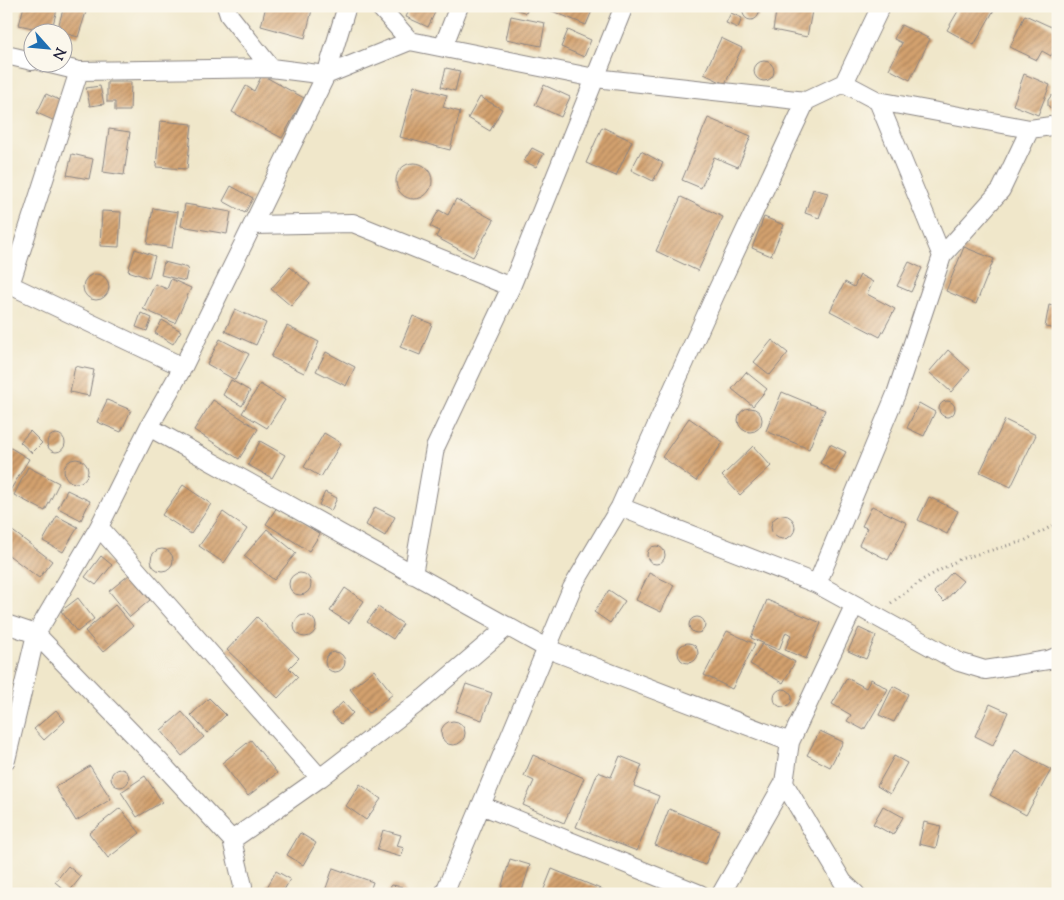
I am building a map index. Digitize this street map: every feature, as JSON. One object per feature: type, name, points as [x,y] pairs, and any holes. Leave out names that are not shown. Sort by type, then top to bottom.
[{"type":"street","points":[[226,6],[229,15],[271,68]]},
{"type":"street","points":[[6,760],[36,634],[99,527],[149,427],[183,367],[326,75],[347,6]]},
{"type":"street","points":[[379,6],[410,41]]},
{"type":"street","points":[[443,48],[459,6]]},
{"type":"street","points":[[413,575],[435,448],[511,288],[624,6]]},
{"type":"street","points":[[72,68],[79,70],[271,68],[326,75],[410,41],[595,78],[806,101],[844,83],[881,6]]},
{"type":"street","points":[[6,55],[22,58]]},
{"type":"street","points":[[79,70],[8,284],[183,367]]},
{"type":"street","points":[[844,83],[878,101],[1030,129],[1058,125]]},
{"type":"street","points":[[444,894],[572,588],[620,507],[715,296],[806,101]]},
{"type":"street","points":[[878,101],[942,256]]},
{"type":"street","points":[[817,584],[896,394],[942,256],[1001,190],[1030,129]]},
{"type":"street","points":[[253,225],[353,223],[511,288]]},
{"type":"street","points":[[149,427],[548,649],[790,742]]},
{"type":"street","points":[[620,507],[817,584],[959,662],[984,670],[1048,660],[1058,656]]},
{"type":"street","points":[[99,527],[320,778]]},
{"type":"street","points":[[721,894],[784,783],[790,742],[854,606]]},
{"type":"street","points":[[6,624],[36,634],[162,763],[232,840],[243,886],[241,894]]},
{"type":"street","points":[[232,840],[320,778],[424,698],[508,626]]},
{"type":"street","points":[[784,783],[843,882],[856,894]]},
{"type":"street","points":[[481,805],[700,894]]},
{"type":"path","points":[[874,617],[924,578],[960,558],[1024,541],[1058,523]]},
{"type":"building","points":[[751,4],[759,12],[751,20],[743,12]]},
{"type":"building","points":[[24,6],[58,6],[54,22],[22,22],[22,26],[19,25]]},
{"type":"building","points":[[64,6],[88,6],[78,37],[72,35],[72,22],[60,22]]},
{"type":"building","points":[[266,6],[313,6],[305,38],[261,26]]},
{"type":"building","points":[[411,6],[438,6],[428,27],[406,17]]},
{"type":"building","points":[[509,6],[529,6],[526,13]]},
{"type":"building","points":[[546,6],[594,6],[586,25],[545,8]]},
{"type":"building","points":[[777,6],[812,11],[807,37],[773,30]]},
{"type":"building","points":[[961,6],[988,6],[994,10],[974,45],[947,30]]},
{"type":"building","points":[[731,13],[742,18],[738,28],[726,23]]},
{"type":"building","points":[[1025,15],[1058,30],[1058,42],[1051,56],[1042,51],[1037,60],[1010,47]]},
{"type":"building","points":[[511,16],[545,23],[541,46],[506,39]]},
{"type":"building","points":[[901,25],[930,39],[910,80],[889,69],[902,43],[894,39]]},
{"type":"building","points":[[568,30],[591,40],[584,57],[561,47]]},
{"type":"building","points":[[721,38],[742,48],[725,84],[704,74]]},
{"type":"building","points":[[760,61],[768,61],[774,67],[774,75],[768,81],[760,81],[754,75],[754,67]]},
{"type":"building","points":[[446,68],[460,71],[455,91],[441,87]]},
{"type":"building","points":[[1024,74],[1050,85],[1038,115],[1013,105]]},
{"type":"building","points":[[262,75],[304,98],[282,138],[232,112],[246,86],[254,91]]},
{"type":"building","points":[[107,82],[131,82],[130,111],[115,111],[115,102],[107,102]]},
{"type":"building","points":[[544,85],[570,97],[561,117],[535,105]]},
{"type":"building","points":[[100,86],[104,104],[90,106],[86,88]]},
{"type":"building","points":[[414,86],[447,95],[443,107],[460,112],[450,150],[400,137]]},
{"type":"building","points":[[46,94],[64,102],[55,121],[37,113]]},
{"type":"building","points":[[1058,95],[1058,112],[1056,112],[1048,106],[1048,100],[1051,96]]},
{"type":"building","points":[[480,97],[502,109],[490,131],[468,118]]},
{"type":"building","points":[[708,118],[751,136],[738,167],[714,157],[701,188],[682,180]]},
{"type":"building","points":[[160,121],[192,124],[187,169],[156,167]]},
{"type":"building","points":[[602,127],[632,141],[616,176],[586,163]]},
{"type":"building","points":[[109,129],[130,132],[124,175],[103,172]]},
{"type":"building","points":[[532,148],[544,154],[536,167],[524,161]]},
{"type":"building","points":[[6,150],[11,152],[6,165]]},
{"type":"building","points":[[641,151],[663,163],[653,181],[631,170]]},
{"type":"building","points":[[72,154],[93,159],[89,179],[67,175]]},
{"type":"building","points":[[414,163],[426,169],[432,181],[426,193],[414,199],[402,193],[396,181],[402,169]]},
{"type":"building","points":[[231,186],[253,198],[245,213],[223,201]]},
{"type":"building","points":[[813,189],[828,193],[819,218],[805,213]]},
{"type":"building","points":[[681,197],[723,217],[698,271],[656,251]]},
{"type":"building","points":[[456,199],[494,220],[473,257],[436,237],[439,231],[430,226],[439,210],[448,215]]},
{"type":"building","points":[[185,204],[231,212],[227,234],[181,226]]},
{"type":"building","points":[[153,208],[178,212],[172,248],[147,244]]},
{"type":"building","points":[[102,211],[121,212],[119,247],[100,246]]},
{"type":"building","points":[[764,217],[784,225],[771,256],[752,248]]},
{"type":"building","points":[[964,247],[994,259],[976,304],[946,291]]},
{"type":"building","points":[[135,249],[155,256],[149,278],[128,271]]},
{"type":"building","points":[[164,262],[188,268],[185,281],[161,275]]},
{"type":"building","points":[[909,262],[922,268],[911,292],[897,286]]},
{"type":"building","points":[[290,267],[310,284],[291,306],[271,289]]},
{"type":"building","points":[[96,274],[105,278],[109,287],[105,296],[96,300],[87,296],[83,287],[87,278]]},
{"type":"building","points":[[860,275],[873,282],[867,294],[895,309],[880,337],[830,311],[845,282],[854,287]]},
{"type":"building","points":[[171,279],[191,288],[175,323],[143,309],[155,284],[167,289]]},
{"type":"building","points":[[1049,305],[1058,307],[1058,329],[1045,327]]},
{"type":"building","points":[[235,309],[266,323],[256,345],[225,331]]},
{"type":"building","points":[[141,313],[152,318],[147,331],[136,327]]},
{"type":"building","points":[[413,316],[432,324],[420,355],[400,347]]},
{"type":"building","points":[[162,320],[181,331],[173,344],[155,333]]},
{"type":"building","points":[[287,326],[319,342],[304,373],[271,357]]},
{"type":"building","points":[[220,339],[249,354],[235,380],[207,364]]},
{"type":"building","points":[[772,340],[788,353],[770,375],[754,362]]},
{"type":"building","points":[[948,350],[970,370],[951,392],[929,372]]},
{"type":"building","points":[[326,352],[355,367],[346,386],[316,371]]},
{"type":"building","points":[[75,366],[94,370],[89,396],[70,392]]},
{"type":"building","points":[[746,372],[767,389],[753,406],[732,389]]},
{"type":"building","points":[[231,380],[250,391],[242,406],[223,395]]},
{"type":"building","points":[[260,384],[285,400],[267,428],[242,413]]},
{"type":"building","points":[[782,392],[825,410],[809,449],[766,431]]},
{"type":"building","points":[[107,400],[131,410],[121,432],[97,422]]},
{"type":"building","points":[[213,400],[258,429],[239,459],[194,430]]},
{"type":"building","points":[[947,401],[953,403],[955,409],[953,415],[947,417],[941,415],[939,409],[941,403]]},
{"type":"building","points":[[919,403],[935,412],[924,436],[907,428]]},
{"type":"building","points":[[750,408],[755,409],[761,415],[761,425],[755,431],[750,432],[745,431],[739,425],[738,420],[739,415],[745,409]]},
{"type":"building","points":[[689,418],[723,442],[696,481],[662,457]]},
{"type":"building","points":[[1005,420],[1036,435],[1011,487],[980,472]]},
{"type":"building","points":[[30,431],[42,443],[32,453],[20,442]]},
{"type":"building","points":[[324,433],[341,443],[321,477],[304,467]]},
{"type":"building","points":[[52,434],[60,434],[65,439],[63,450],[52,452],[47,447],[47,439]]},
{"type":"building","points":[[260,441],[285,455],[272,478],[248,465]]},
{"type":"building","points":[[830,444],[846,452],[835,472],[820,463]]},
{"type":"building","points":[[6,445],[29,459],[8,494],[6,494]]},
{"type":"building","points":[[753,446],[771,466],[740,495],[722,476]]},
{"type":"building","points":[[76,459],[84,463],[88,471],[84,479],[76,483],[68,479],[64,471],[68,463]]},
{"type":"building","points":[[28,467],[59,483],[45,511],[14,495]]},
{"type":"building","points":[[183,485],[211,504],[191,534],[162,515]]},
{"type":"building","points":[[67,490],[90,501],[81,520],[58,508]]},
{"type":"building","points":[[325,492],[337,498],[331,511],[319,505]]},
{"type":"building","points":[[929,497],[958,511],[947,534],[918,520]]},
{"type":"building","points":[[872,506],[907,523],[888,560],[859,545],[867,528],[862,526]]},
{"type":"building","points":[[277,507],[320,534],[309,551],[266,524]]},
{"type":"building","points":[[375,507],[395,517],[385,536],[366,525]]},
{"type":"building","points":[[223,512],[247,529],[224,563],[199,546]]},
{"type":"building","points":[[783,515],[788,516],[794,522],[794,532],[788,538],[783,539],[778,538],[772,532],[771,527],[772,522],[778,516]]},
{"type":"building","points":[[57,516],[78,527],[63,552],[43,541]]},
{"type":"building","points":[[6,526],[52,561],[39,578],[6,553]]},
{"type":"building","points":[[267,529],[296,553],[274,580],[244,556]]},
{"type":"building","points":[[656,546],[662,549],[665,555],[662,561],[656,564],[650,561],[647,555],[650,549]]},
{"type":"building","points":[[162,549],[170,552],[173,560],[170,568],[162,571],[154,568],[151,560],[154,552]]},
{"type":"building","points":[[101,556],[112,565],[96,585],[85,577]]},
{"type":"building","points":[[952,572],[963,581],[944,602],[934,592]]},
{"type":"building","points":[[296,573],[304,573],[311,580],[311,588],[304,595],[296,595],[289,588],[289,580]]},
{"type":"building","points":[[649,573],[674,585],[661,612],[636,600]]},
{"type":"building","points":[[129,575],[150,600],[130,617],[109,591]]},
{"type":"building","points":[[345,588],[364,601],[349,623],[330,611]]},
{"type":"building","points":[[609,590],[625,601],[610,623],[594,612]]},
{"type":"building","points":[[78,598],[94,619],[77,632],[61,611]]},
{"type":"building","points":[[767,600],[821,623],[806,659],[785,650],[791,635],[786,632],[779,650],[751,638]]},
{"type":"building","points":[[115,605],[133,626],[103,652],[85,631]]},
{"type":"building","points":[[378,607],[403,624],[393,639],[367,622]]},
{"type":"building","points":[[305,615],[313,618],[316,626],[313,634],[305,637],[297,634],[294,626],[297,618]]},
{"type":"building","points":[[257,617],[299,658],[289,668],[298,677],[278,698],[227,650]]},
{"type":"building","points":[[697,617],[705,625],[697,633],[689,625]]},
{"type":"building","points":[[859,628],[876,636],[866,659],[848,651]]},
{"type":"building","points":[[727,631],[755,644],[732,689],[704,675]]},
{"type":"building","points":[[688,643],[695,646],[698,653],[695,660],[688,663],[681,660],[678,653],[681,646]]},
{"type":"building","points":[[762,644],[795,662],[783,683],[750,664]]},
{"type":"building","points":[[335,652],[342,655],[345,662],[342,669],[335,672],[328,669],[325,662],[328,655]]},
{"type":"building","points":[[374,670],[393,694],[369,713],[350,689]]},
{"type":"building","points":[[847,678],[866,688],[871,679],[888,689],[864,730],[847,721],[851,715],[832,704]]},
{"type":"building","points":[[466,684],[492,693],[482,720],[456,711]]},
{"type":"building","points":[[893,686],[908,694],[894,722],[879,715]]},
{"type":"building","points":[[783,689],[789,692],[792,698],[789,704],[783,707],[777,704],[774,698],[777,692]]},
{"type":"building","points":[[209,698],[226,715],[207,733],[191,715]]},
{"type":"building","points":[[343,702],[353,713],[341,724],[331,713]]},
{"type":"building","points":[[990,704],[1008,712],[993,745],[975,736]]},
{"type":"building","points":[[56,710],[65,721],[44,740],[34,729]]},
{"type":"building","points":[[182,712],[204,737],[182,756],[161,730]]},
{"type":"building","points":[[453,721],[462,724],[465,733],[462,742],[453,745],[444,742],[441,733],[444,724]]},
{"type":"building","points":[[820,731],[843,742],[830,767],[807,755]]},
{"type":"building","points":[[251,740],[277,773],[248,796],[222,763]]},
{"type":"building","points":[[1015,750],[1051,770],[1026,815],[990,795]]},
{"type":"building","points":[[533,755],[584,778],[564,823],[523,805],[534,781],[524,776]]},
{"type":"building","points":[[620,756],[642,765],[634,786],[659,796],[637,851],[576,827],[598,772],[611,777]]},
{"type":"building","points":[[894,756],[907,763],[890,794],[877,786]]},
{"type":"building","points":[[90,766],[111,799],[76,821],[55,787]]},
{"type":"building","points":[[120,769],[126,772],[129,778],[126,784],[120,787],[114,784],[111,778],[114,772]]},
{"type":"building","points":[[145,776],[162,802],[137,817],[121,792]]},
{"type":"building","points":[[360,784],[381,799],[366,820],[346,806]]},
{"type":"building","points":[[883,806],[903,817],[893,835],[873,824]]},
{"type":"building","points":[[120,808],[140,833],[108,858],[89,833]]},
{"type":"building","points":[[669,809],[719,830],[705,865],[655,845]]},
{"type":"building","points":[[924,822],[941,826],[936,848],[919,844]]},
{"type":"building","points":[[383,830],[401,835],[397,846],[404,848],[401,857],[377,850]]},
{"type":"building","points":[[300,833],[316,843],[303,865],[287,855]]},
{"type":"building","points":[[510,859],[530,865],[521,894],[501,889]]},
{"type":"building","points":[[68,866],[81,877],[68,893],[55,882]]},
{"type":"building","points":[[333,868],[373,882],[369,894],[324,894]]},
{"type":"building","points":[[552,869],[608,892],[608,894],[542,894]]},
{"type":"building","points":[[276,871],[290,879],[282,894],[270,894],[265,891]]},
{"type":"building","points":[[392,885],[403,887],[406,894],[385,894]]}]
